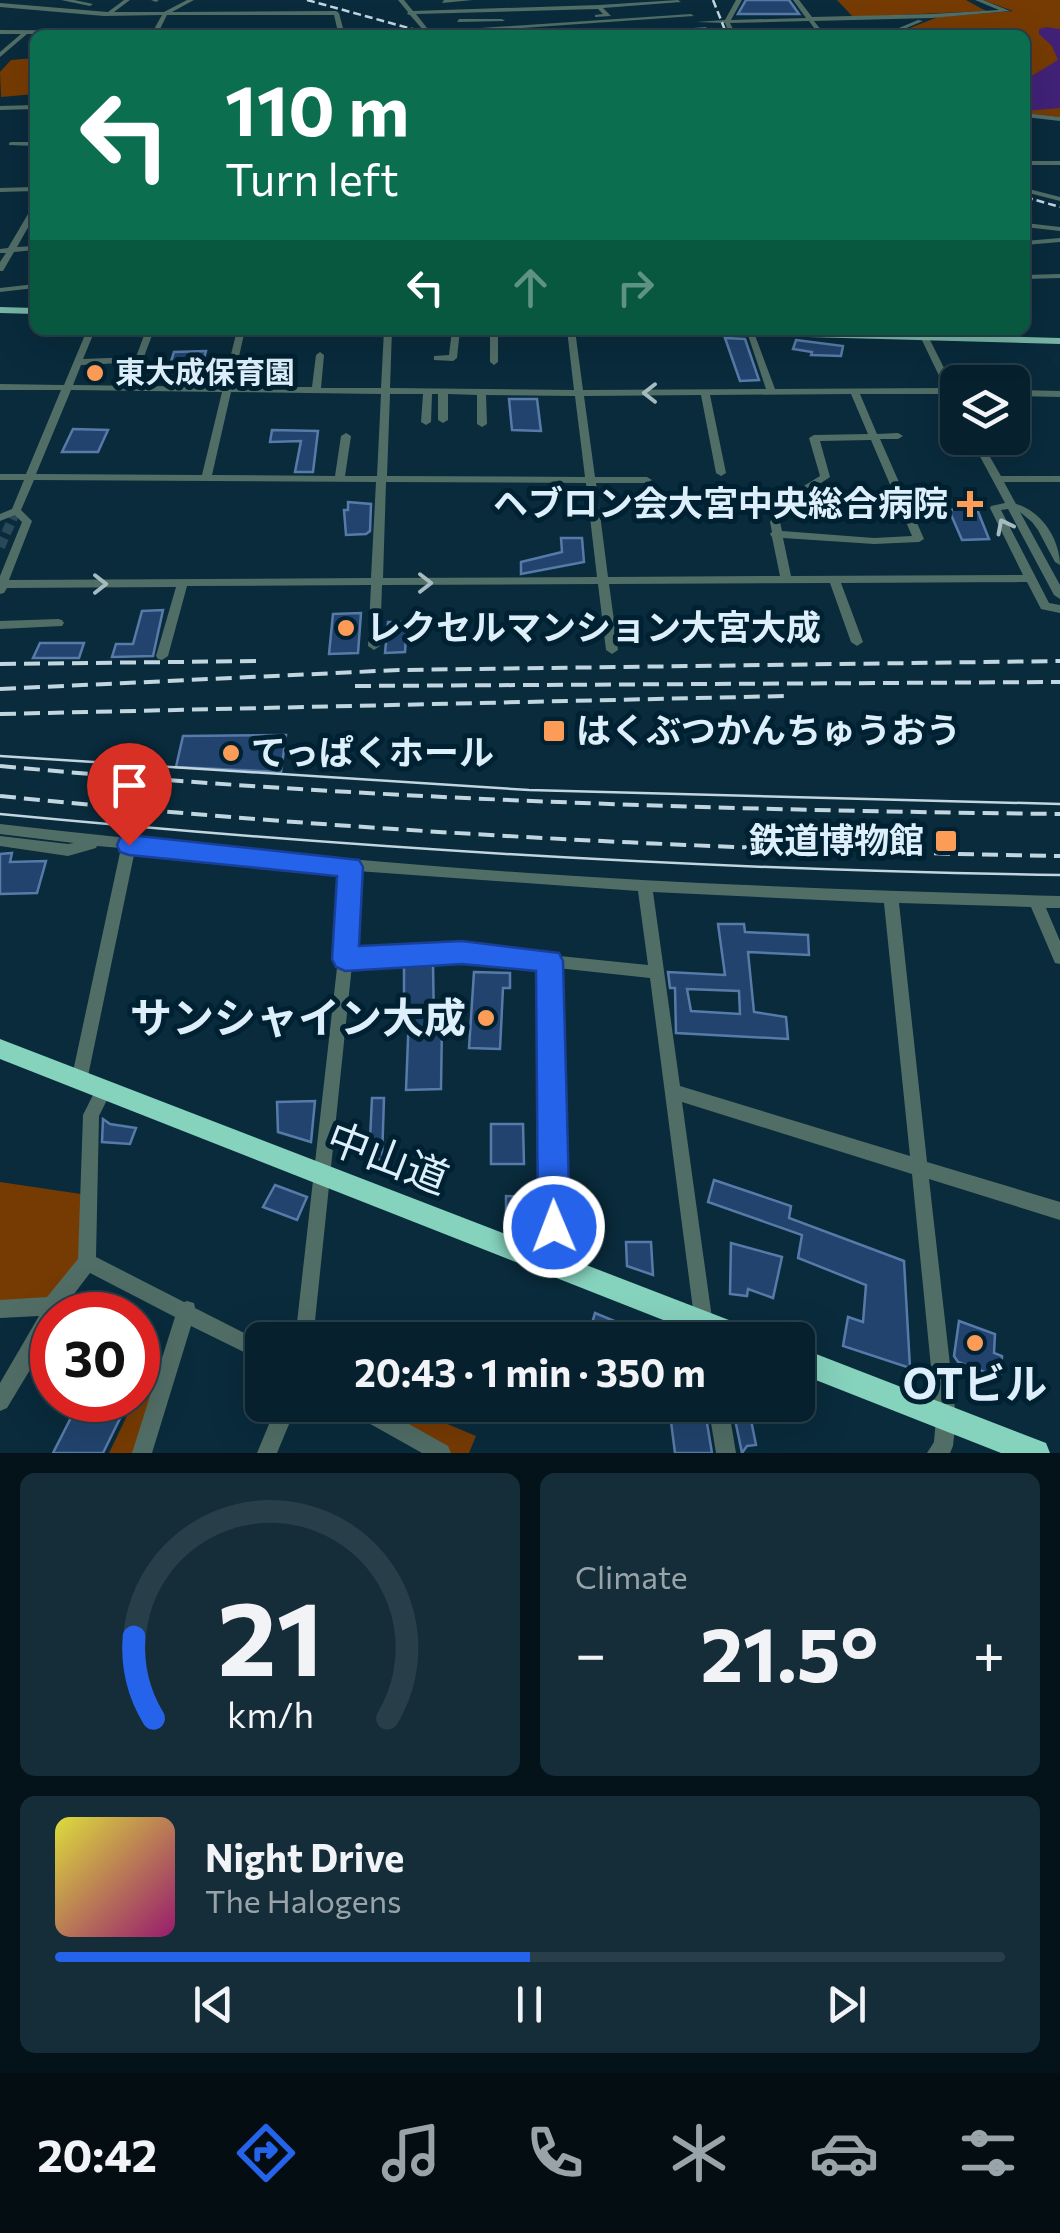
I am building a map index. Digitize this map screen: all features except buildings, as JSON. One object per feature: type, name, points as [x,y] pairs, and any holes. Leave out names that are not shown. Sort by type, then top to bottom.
[{"type":"highway","name":"中山道","points":[[0,1049],[554,1265],[682,1322]]},
{"type":"highway","points":[[815,1367],[1036,1453]]},
{"type":"main road","points":[[0,310],[30,311]]},
{"type":"main road","points":[[943,335],[1060,341]]},
{"type":"street","points":[[64,0],[91,2],[106,14]]},
{"type":"street","points":[[96,30],[106,14],[127,0]]},
{"type":"street","points":[[157,30],[166,13],[192,0]]},
{"type":"street","points":[[246,0],[261,30]]},
{"type":"street","points":[[401,0],[409,14],[427,30]]},
{"type":"street","points":[[443,1],[470,0]]},
{"type":"street","points":[[523,0],[547,30]]},
{"type":"street","points":[[594,0],[622,30]]},
{"type":"street","points":[[726,21],[739,0]]},
{"type":"street","points":[[796,0],[818,30]]},
{"type":"street","points":[[699,22],[1007,11],[978,0]]},
{"type":"street","points":[[443,1],[465,30]]},
{"type":"street","points":[[409,14],[677,1],[707,30]]},
{"type":"street","points":[[0,5],[106,14],[336,13],[340,30]]},
{"type":"street","points":[[209,30],[210,12]]},
{"type":"street","points":[[459,21],[691,16]]},
{"type":"street","points":[[897,30],[932,16]]},
{"type":"street","points":[[861,18],[891,30]]},
{"type":"street","points":[[726,21],[730,30]]},
{"type":"street","points":[[474,30],[541,22]]},
{"type":"street","points":[[0,32],[30,32]]},
{"type":"street","points":[[0,55],[26,32]]},
{"type":"street","points":[[0,44],[14,44]]},
{"type":"street","points":[[0,108],[30,107]]},
{"type":"street","points":[[1030,116],[1057,121]]},
{"type":"street","points":[[11,144],[30,144]]},
{"type":"street","points":[[1030,163],[1060,163]]},
{"type":"street","points":[[0,190],[30,189]]},
{"type":"street","points":[[1030,191],[1060,199]]},
{"type":"street","points":[[0,269],[5,250],[30,216]]},
{"type":"street","points":[[1030,226],[1055,229],[1060,240],[1030,243]]},
{"type":"street","points":[[5,250],[30,248]]},
{"type":"street","points":[[1030,277],[1060,276]]},
{"type":"street","points":[[0,290],[30,287]]},
{"type":"street","points":[[0,518],[16,511],[88,335]]},
{"type":"street","points":[[77,362],[139,360],[148,335]]},
{"type":"street","points":[[206,479],[240,335]]},
{"type":"street","points":[[374,646],[388,335]]},
{"type":"street","points":[[436,358],[453,358],[455,335]]},
{"type":"street","points":[[494,335],[494,362]]},
{"type":"street","points":[[572,335],[612,650]]},
{"type":"street","points":[[757,335],[771,392]]},
{"type":"street","points":[[924,335],[940,365]]},
{"type":"street","points":[[316,390],[320,355]]},
{"type":"street","points":[[0,387],[580,393],[940,391]]},
{"type":"street","points":[[775,534],[874,541],[919,539],[854,391]]},
{"type":"street","points":[[426,422],[428,392]]},
{"type":"street","points":[[443,392],[444,420]]},
{"type":"street","points":[[481,392],[482,424]]},
{"type":"street","points":[[705,393],[721,473]]},
{"type":"street","points":[[1030,393],[1060,394]]},
{"type":"street","points":[[340,479],[346,436]]},
{"type":"street","points":[[786,580],[775,522],[788,500],[824,477],[814,438],[898,436]]},
{"type":"street","points":[[985,455],[1060,595]]},
{"type":"street","points":[[0,477],[647,480]]},
{"type":"street","points":[[998,479],[1060,479]]},
{"type":"street","points":[[1056,609],[1044,606],[995,508],[1031,510],[1060,562]]},
{"type":"street","points":[[16,511],[27,521],[1,587],[1031,578]]},
{"type":"street","points":[[835,580],[857,642]]},
{"type":"street","points":[[162,656],[182,584]]},
{"type":"street","points":[[0,625],[58,623]]},
{"type":"street","points":[[0,829],[350,867],[645,887],[891,899],[1060,902]]},
{"type":"street","points":[[0,840],[68,850],[101,841]]},
{"type":"street","points":[[80,1081],[129,845]]},
{"type":"street","points":[[306,1322],[345,959],[350,867]]},
{"type":"street","points":[[645,887],[704,1322]]},
{"type":"street","points":[[891,899],[946,1418],[943,1446],[937,1453]]},
{"type":"street","points":[[1036,902],[1060,958]]},
{"type":"street","points":[[345,959],[462,952],[657,972]]},
{"type":"street","points":[[549,961],[554,1265]]},
{"type":"street","points":[[63,1292],[87,1262],[91,1115],[104,1090]]},
{"type":"street","points":[[671,1091],[1060,1211]]},
{"type":"street","points":[[87,1262],[245,1342]]},
{"type":"street","points":[[0,1309],[30,1307]]},
{"type":"street","points":[[142,1453],[187,1310]]},
{"type":"street","points":[[0,1401],[30,1351]]},
{"type":"street","points":[[267,1453],[281,1422]]},
{"type":"street","points":[[386,1422],[440,1453]]},
{"type":"street","points":[[721,1422],[726,1453]]},
{"type":"shaded area","points":[[837,0],[966,0],[986,11],[853,17]]},
{"type":"shaded area","points":[[983,0],[1060,0],[1060,117],[1030,114],[1030,30],[905,30],[938,17],[1013,11]]},
{"type":"shaded area","points":[[1039,29],[1060,29],[1060,108],[1030,111],[1030,77],[1058,60]]},
{"type":"shaded area","points":[[30,58],[30,94],[1,97],[0,72],[11,60]]},
{"type":"shaded area","points":[[0,1182],[81,1194],[82,1261],[59,1292],[30,1292],[30,1303],[0,1304]]},
{"type":"shaded area","points":[[124,1422],[146,1422],[136,1453],[109,1453]]},
{"type":"shaded area","points":[[395,1422],[443,1422],[476,1436],[469,1453],[451,1453]]},
{"type":"tunnel","points":[[0,547],[16,511]]},
{"type":"tram line","points":[[0,756],[529,790],[1060,804]]},
{"type":"tram line","points":[[0,814],[529,855],[794,868],[1060,875]]},
{"type":"railway","points":[[307,0],[416,30]]},
{"type":"railway","points":[[713,0],[725,30]]},
{"type":"railway","points":[[1030,198],[1060,207]]},
{"type":"railway","points":[[0,664],[260,661]]},
{"type":"railway","points":[[0,689],[399,670],[1060,661]]},
{"type":"railway","points":[[355,686],[1060,682]]},
{"type":"railway","points":[[0,714],[785,696]]},
{"type":"railway","points":[[0,766],[397,795],[1060,814]]},
{"type":"railway","points":[[0,796],[265,820],[530,837],[1060,856]]},
{"type":"place","name":"東大成保育園","points":[[95,373]]},
{"type":"place","name":"ヘブロン会大宮中央総合病院","points":[[970,504]]},
{"type":"place","name":"レクセルマンション大宮大成","points":[[346,628]]},
{"type":"place","name":"はくぶつかんちゅうおう","points":[[554,731]]},
{"type":"place","name":"てっぱくホール","points":[[231,753]]},
{"type":"place","name":"鉄道博物館","points":[[946,841]]},
{"type":"place","name":"サンシャイン大成","points":[[486,1018]]},
{"type":"place","name":"OTビル","points":[[975,1343]]},
{"type":"route","points":[[129,845],[350,867],[345,959],[462,952],[549,961],[554,1227]]}]
